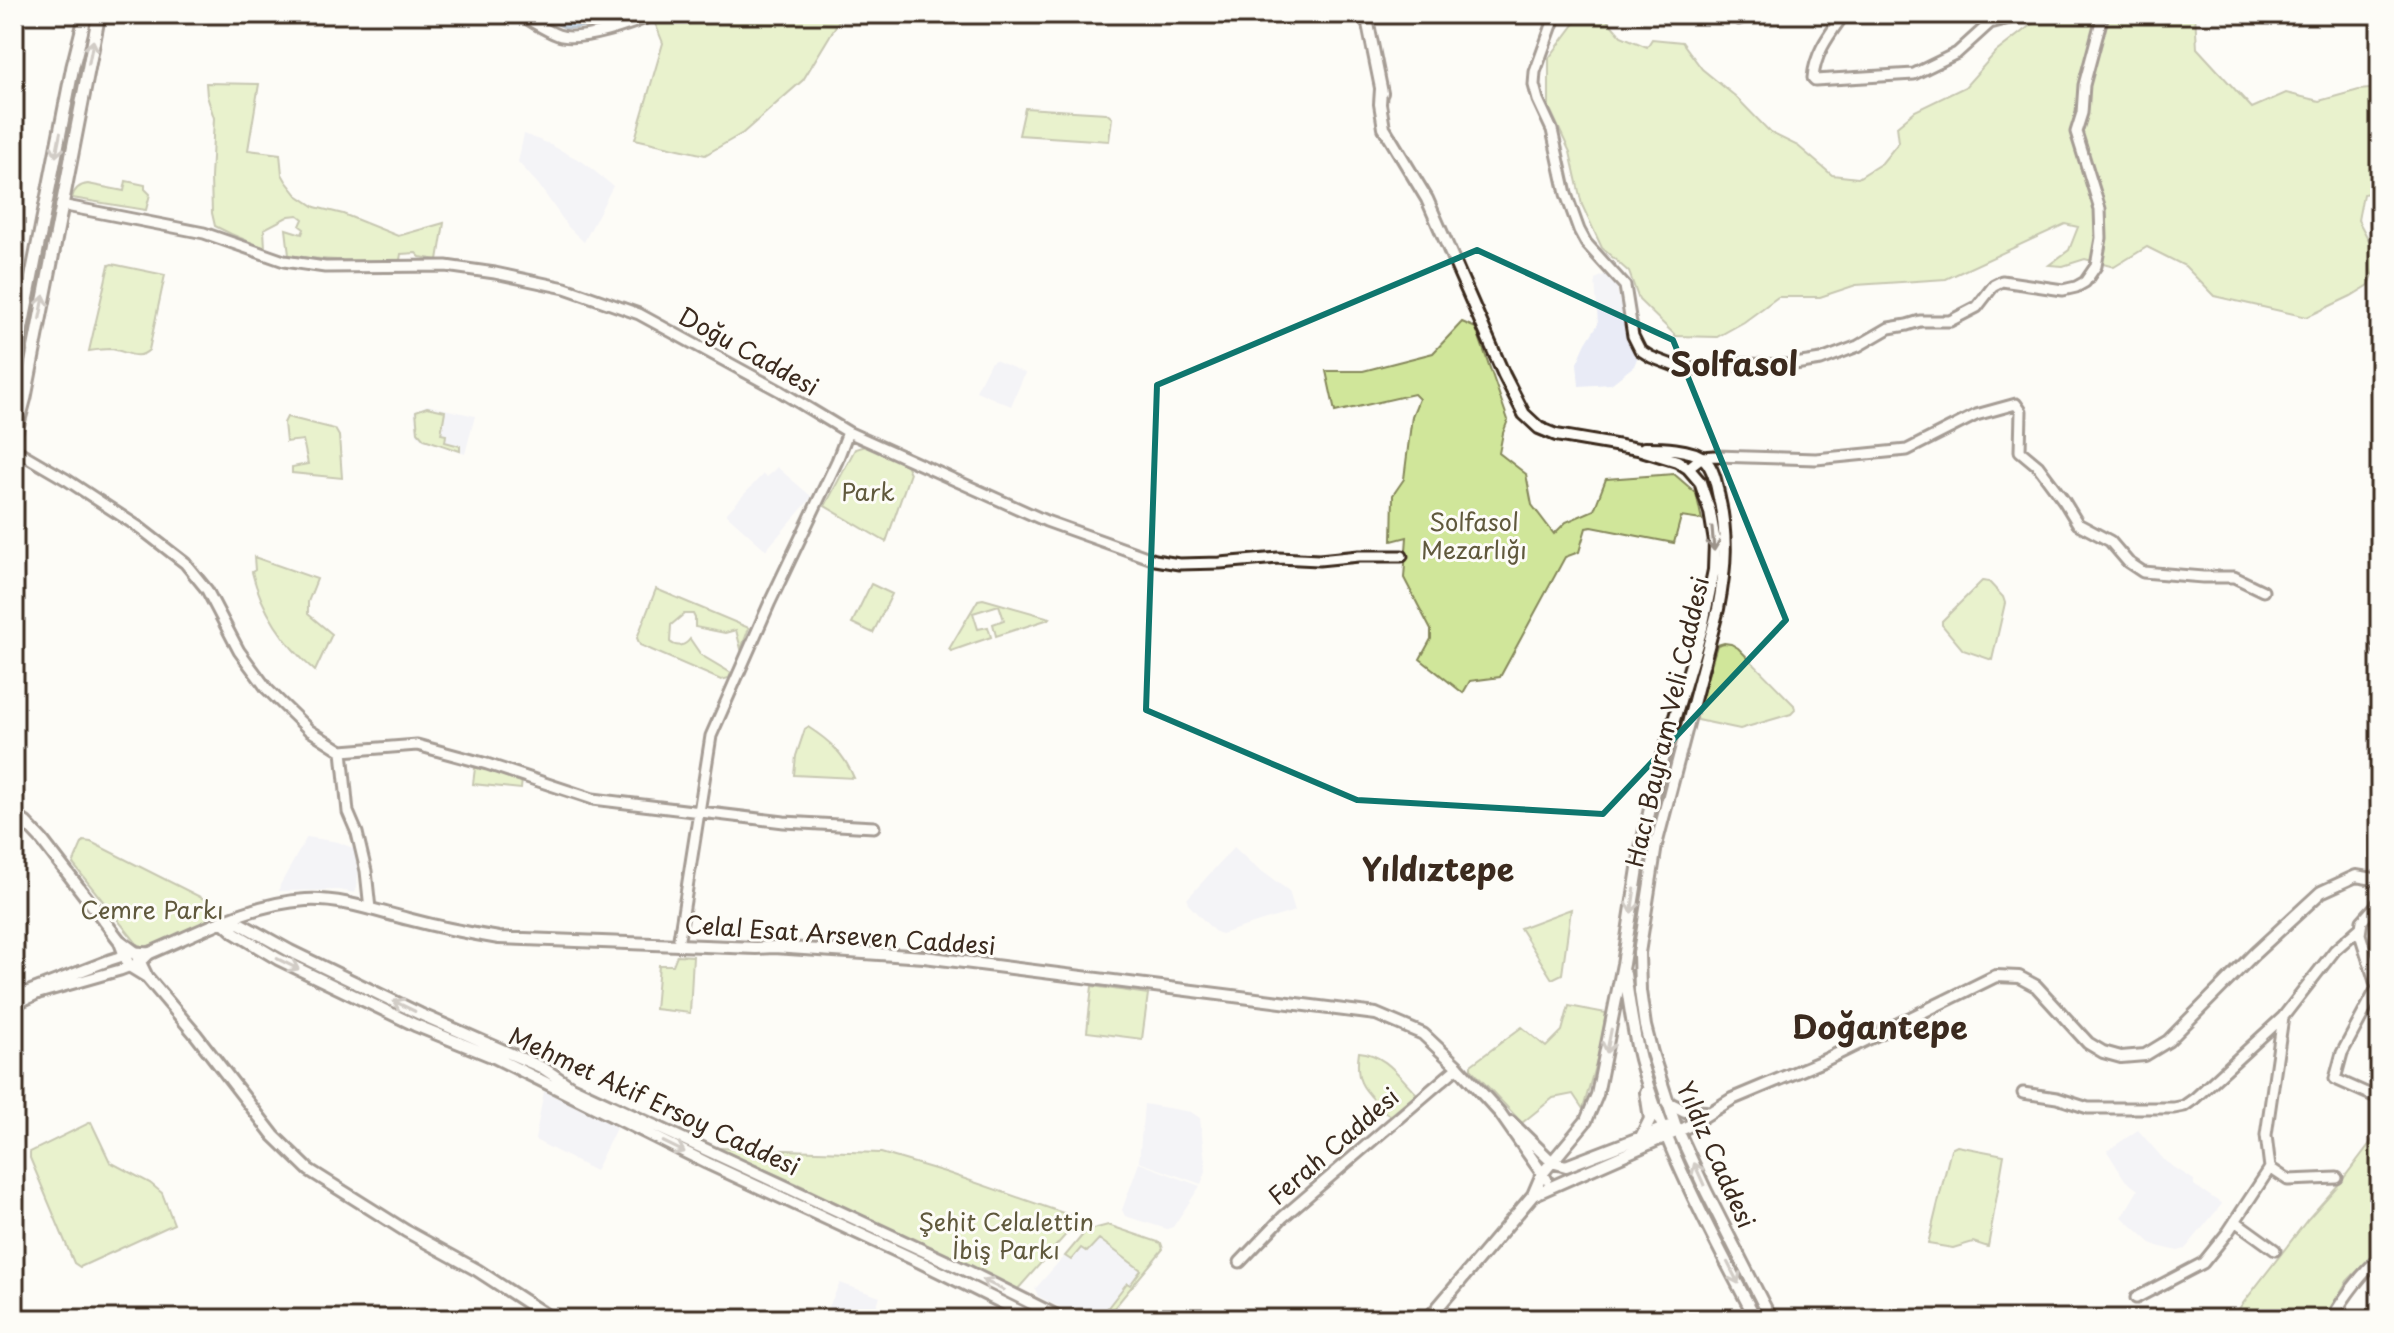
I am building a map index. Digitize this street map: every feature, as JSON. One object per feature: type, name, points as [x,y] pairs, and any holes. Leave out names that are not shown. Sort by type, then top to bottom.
[{"type":"highway","points":[[14,367],[75,54],[86,14]]},
{"type":"highway","points":[[14,438],[25,397],[99,14]]},
{"type":"main road","points":[[1366,14],[1391,137],[1427,199],[1524,414],[1539,428],[1556,435],[1638,449],[1677,461],[1688,468],[1700,482],[1710,512],[1715,542],[1714,570],[1702,628],[1648,816],[1606,1059],[1594,1104],[1575,1137],[1542,1174],[1533,1195],[1428,1319]]},
{"type":"main road","points":[[1638,449],[1676,450],[1702,457]]},
{"type":"main road","name":"Hacı Bayram Veli Caddesi","points":[[1639,953],[1662,819],[1715,622],[1724,577],[1727,541],[1723,513],[1713,473],[1702,457]]},
{"type":"main road","points":[[14,815],[42,840],[130,958],[196,1035],[274,1136],[309,1170],[406,1231],[477,1270],[552,1319]]},
{"type":"main road","points":[[1533,1195],[1825,1060],[1996,976],[2019,977],[2036,986],[2088,1043],[2103,1052],[2121,1057],[2145,1055],[2168,1041],[2321,892],[2356,876],[2380,880]]},
{"type":"main road","name":"Celal Esat Arseven Caddesi","points":[[150,953],[226,920],[275,904],[308,899],[343,903],[499,938],[774,947],[924,957],[1376,1014],[1423,1034],[1500,1113]]},
{"type":"main road","name":"Mehmet Akif Ersoy Caddesi","points":[[226,920],[235,933],[278,959],[415,1025],[494,1057],[707,1163],[1035,1319]]},
{"type":"main road","name":"Mehmet Akif Ersoy Caddesi","points":[[226,920],[420,1014],[543,1068],[571,1087],[965,1270],[1063,1319]]},
{"type":"main road","name":"Yıldız Caddesi","points":[[1639,953],[1645,1026],[1671,1130],[1706,1191],[1771,1319]]},
{"type":"main road","points":[[130,958],[141,962],[147,977]]},
{"type":"main road","name":"Yıldız Caddesi","points":[[1623,964],[1640,1058],[1706,1220],[1756,1319]]},
{"type":"main road","points":[[1640,1058],[1650,1119],[1640,1139]]},
{"type":"main road","points":[[1666,1101],[1685,1111],[1709,1111]]},
{"type":"main road","points":[[1500,1113],[1554,1163],[1561,1175],[1555,1184]]},
{"type":"main road","points":[[1500,1113],[1542,1174],[1555,1184]]},
{"type":"main road","points":[[1554,1163],[1571,1165],[1671,1130]]},
{"type":"street","points":[[518,14],[558,35],[572,37],[656,14]]},
{"type":"street","points":[[1556,14],[1535,72],[1534,85],[1552,130],[1572,212],[1586,243],[1625,286],[1633,336],[1640,350],[1666,364],[1700,369],[1742,364],[1788,365],[1821,360],[1858,346],[1889,328],[1920,321],[1950,321],[1977,307],[1994,285],[2002,281],[2063,290],[2085,282],[2096,266],[2100,253],[2100,209],[2076,132],[2082,113],[2084,85],[2103,14]]},
{"type":"street","points":[[1844,14],[1822,45],[1814,66],[1815,80],[1914,74],[1957,53],[1990,23],[2025,14]]},
{"type":"street","name":"Doğu Caddesi","points":[[61,205],[204,233],[284,261],[325,267],[446,266],[565,288],[639,314],[848,432],[1046,521],[1155,560],[1179,564],[1278,558],[1319,560],[1402,556]]},
{"type":"street","points":[[1688,468],[1702,457],[1816,459],[1907,450],[1976,415],[2016,404],[2021,411],[2020,451],[2038,466],[2078,524],[2110,541],[2128,562],[2143,572],[2234,577],[2263,591]]},
{"type":"street","points":[[678,945],[711,736],[848,432]]},
{"type":"street","points":[[14,449],[140,528],[185,563],[207,590],[239,651],[267,689],[309,730],[342,751],[417,745],[593,799],[784,822],[874,827]]},
{"type":"street","points":[[342,751],[348,812],[357,833],[366,871],[370,909]]},
{"type":"street","points":[[2380,901],[2362,921],[2360,934],[2377,988],[2342,1053],[2335,1079],[2380,1099]]},
{"type":"street","points":[[2023,1093],[2057,1098],[2088,1108],[2184,1106],[2283,1017],[2335,950],[2361,927]]},
{"type":"street","points":[[14,997],[150,953]]},
{"type":"street","points":[[141,962],[150,953]]},
{"type":"street","points":[[14,1005],[130,958]]},
{"type":"street","points":[[2136,1298],[2203,1263],[2270,1168],[2266,1135],[2283,1017]]},
{"type":"street","name":"Ferah Caddesi","points":[[1240,1262],[1283,1217],[1458,1067]]},
{"type":"street","points":[[2270,1168],[2288,1180],[2337,1178]]},
{"type":"street","points":[[2235,1221],[2275,1250]]},
{"type":"street","points":[[2331,1319],[2347,1293],[2380,1257]]},
{"type":"highlighted area","points":[[1477,250],[1673,340],[1786,620],[1603,814],[1357,800],[1146,710],[1157,385]]},
{"type":"shaded area","points":[[524,134],[583,162],[613,186],[584,242],[569,228],[518,162]]},
{"type":"shaded area","points":[[1606,274],[1616,284],[1625,325],[1638,356],[1634,366],[1611,384],[1579,386],[1577,363],[1598,324],[1595,279]]},
{"type":"shaded area","points":[[995,360],[1025,373],[1011,406],[976,391],[990,363]]},
{"type":"shaded area","points":[[427,405],[475,416],[465,454],[423,440],[417,434],[414,411]]},
{"type":"shaded area","points":[[777,467],[812,497],[766,550],[726,514],[763,474],[767,477]]},
{"type":"shaded area","points":[[307,837],[338,842],[355,849],[360,865],[355,893],[339,890],[279,891]]},
{"type":"shaded area","points":[[1234,847],[1289,891],[1295,911],[1221,934],[1214,931],[1188,904],[1187,899]]},
{"type":"shaded area","points":[[544,1091],[617,1126],[595,1171],[535,1140]]},
{"type":"shaded area","points":[[1144,1104],[1191,1112],[1200,1118],[1206,1171],[1201,1184],[1139,1162]]},
{"type":"shaded area","points":[[2138,1130],[2166,1162],[2222,1204],[2185,1249],[2178,1251],[2153,1245],[2122,1217],[2138,1190],[2125,1180],[2107,1151]]},
{"type":"shaded area","points":[[1139,1163],[1200,1186],[1173,1227],[1167,1229],[1125,1216],[1122,1210]]},
{"type":"shaded area","points":[[1108,1225],[1161,1243],[1163,1249],[1105,1319],[1082,1319],[1038,1296],[1035,1289],[1086,1231]]},
{"type":"shaded area","points":[[840,1283],[880,1297],[871,1319],[823,1319]]},
{"type":"green space","points":[[667,14],[843,14],[803,80],[743,133],[705,155],[635,139],[663,43],[655,23]]},
{"type":"green space","points":[[1586,14],[1602,14],[1621,36],[1647,47],[1652,39],[1682,42],[1702,69],[1735,96],[1771,133],[1798,146],[1832,175],[1858,178],[1882,163],[1899,142],[1897,126],[1915,111],[1965,87],[1996,52],[2045,14],[2195,14],[2197,48],[2252,108],[2286,93],[2319,101],[2359,90],[2380,88],[2380,191],[2363,194],[2358,220],[2379,259],[2369,285],[2307,317],[2214,296],[2185,266],[2147,247],[2114,267],[2085,259],[2063,266],[2049,265],[2069,250],[2078,227],[2065,224],[1946,279],[1856,285],[1820,297],[1778,297],[1717,337],[1676,336],[1639,300],[1629,272],[1602,248],[1582,205],[1570,152],[1549,107],[1549,58],[1576,22]]},
{"type":"green space","points":[[206,83],[259,84],[248,150],[280,154],[282,174],[297,195],[315,207],[343,214],[398,236],[444,223],[438,260],[420,257],[416,253],[401,254],[400,260],[372,261],[289,255],[286,229],[302,234],[304,229],[300,226],[303,219],[298,215],[289,216],[264,229],[265,248],[215,226],[211,178],[214,118]]},
{"type":"green space","points":[[1025,108],[1106,113],[1112,118],[1109,141],[1019,135]]},
{"type":"green space","points":[[126,181],[145,185],[150,194],[146,210],[72,198],[82,185],[124,191]]},
{"type":"green space","points":[[109,265],[165,275],[149,350],[140,355],[110,349],[89,351]]},
{"type":"green space","name":"Solfasol Mezarlığı","points":[[1462,322],[1476,328],[1508,420],[1499,453],[1526,474],[1532,505],[1554,534],[1566,522],[1594,510],[1606,479],[1674,474],[1696,493],[1702,520],[1681,517],[1674,543],[1586,528],[1579,552],[1565,557],[1500,677],[1470,681],[1463,693],[1420,659],[1431,639],[1431,630],[1404,578],[1407,537],[1392,541],[1393,495],[1404,479],[1412,416],[1419,399],[1414,394],[1335,412],[1326,371],[1363,371],[1433,353]]},
{"type":"green space","points":[[427,407],[445,411],[441,434],[446,435],[445,442],[460,446],[460,451],[424,439],[418,432],[416,411]]},
{"type":"green space","points":[[287,417],[335,429],[339,436],[342,478],[292,473],[292,467],[308,464],[303,440],[286,442],[284,423]]},
{"type":"green space","name":"Park","points":[[865,446],[905,462],[910,473],[886,542],[825,506],[855,449]]},
{"type":"green space","points":[[254,557],[317,579],[308,602],[308,614],[332,634],[315,671],[294,650],[268,614],[252,572],[255,570]]},
{"type":"green space","points":[[1982,581],[1989,582],[2005,603],[1992,660],[1963,650],[1942,625],[1942,621]]},
{"type":"green space","points":[[871,584],[892,594],[873,633],[852,623]]},
{"type":"green space","points":[[656,589],[749,628],[741,649],[736,630],[725,633],[695,627],[693,614],[684,614],[671,625],[670,642],[681,645],[690,639],[701,655],[731,673],[729,678],[721,680],[640,645],[637,638]]},
{"type":"green space","points":[[983,599],[1050,618],[996,636],[993,624],[1004,620],[999,605],[973,613],[978,629],[988,627],[991,637],[951,651],[949,649],[978,600]]},
{"type":"green space","points":[[1724,643],[1738,648],[1794,705],[1795,710],[1791,714],[1740,729],[1698,720],[1696,716],[1717,645]]},
{"type":"green space","points":[[808,727],[836,749],[854,778],[794,775],[796,756]]},
{"type":"green space","points":[[475,768],[522,779],[521,789],[473,784]]},
{"type":"green space","name":"Cemre Parkı","points":[[83,841],[91,842],[212,903],[206,921],[149,948],[138,945],[73,864]]},
{"type":"green space","points":[[1571,909],[1562,974],[1552,979],[1520,928]]},
{"type":"green space","points":[[677,955],[693,956],[690,1013],[655,1009],[659,965],[673,965]]},
{"type":"green space","points":[[1092,986],[1148,994],[1142,1039],[1087,1032]]},
{"type":"green space","points":[[1569,1006],[1606,1013],[1601,1045],[1583,1109],[1573,1094],[1553,1098],[1522,1123],[1471,1069],[1471,1065],[1522,1027],[1546,1047],[1562,1031]]},
{"type":"green space","points":[[1359,1052],[1384,1061],[1417,1094],[1391,1115],[1387,1114],[1363,1087],[1358,1073]]},
{"type":"green space","points":[[91,1122],[110,1162],[150,1183],[162,1193],[174,1224],[80,1267],[74,1263],[30,1152]]},
{"type":"green space","points":[[2380,1130],[2380,1248],[2347,1281],[2324,1319],[2231,1319],[2308,1219]]},
{"type":"green space","points":[[1957,1146],[2004,1155],[1988,1247],[1973,1242],[1953,1248],[1928,1244],[1951,1149]]},
{"type":"green space","name":"Şehit Celalettin İbiş Parkı","points":[[717,1148],[881,1153],[1069,1215],[1070,1230],[1017,1290]]},
{"type":"green space","points":[[1108,1225],[1161,1243],[1163,1249],[1105,1319],[1099,1319],[1141,1270],[1099,1239],[1087,1252],[1081,1248],[1071,1260],[1065,1256],[1086,1231]]},
{"type":"water","points":[[537,14],[558,14],[572,19],[593,14],[637,14],[565,28]]},
{"type":"district","name":"Solfasol","points":[[1734,365]]},
{"type":"district","name":"Yıldıztepe","points":[[1438,870]]},
{"type":"district","name":"Doğantepe","points":[[1880,1028]]}]
